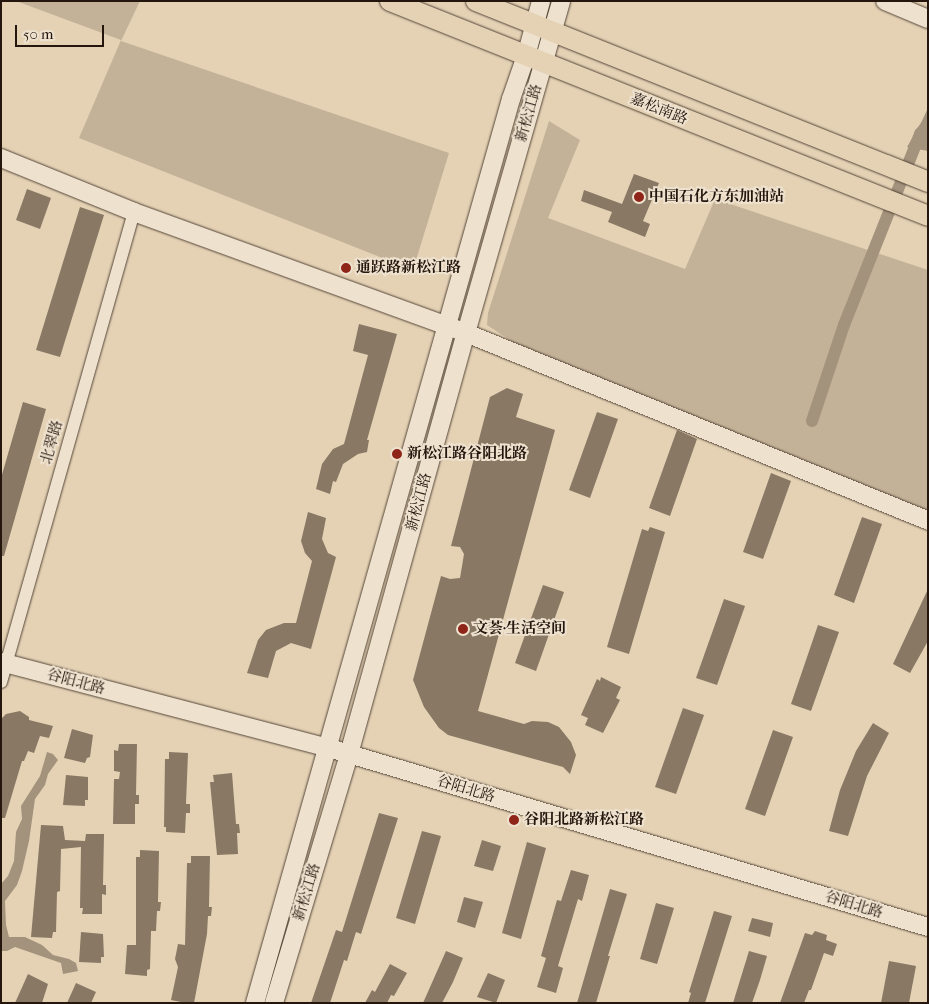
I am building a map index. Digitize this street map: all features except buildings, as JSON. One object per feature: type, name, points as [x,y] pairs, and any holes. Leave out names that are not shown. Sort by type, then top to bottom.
[{"type":"main road","name":"嘉松南路","points":[[390,1],[928,216]]},
{"type":"main road","points":[[476,1],[922,180]]},
{"type":"main road","name":"新松江路","points":[[541,1],[544,29]]},
{"type":"main road","name":"新松江路","points":[[274,1003],[349,754],[466,333],[535,59],[544,29],[561,1]]},
{"type":"main road","points":[[885,1],[928,19]]},
{"type":"main road","name":"新松江路","points":[[255,1003],[448,327],[511,99],[535,59]]},
{"type":"main road","points":[[1,158],[134,212],[466,333],[928,522]]},
{"type":"main road","name":"谷阳北路","points":[[4,663],[349,754],[928,927]]},
{"type":"street","name":"北翠路","points":[[1,682],[4,663],[134,212]]},
{"type":"shaded area","points":[[16,1],[140,1],[121,41],[449,153],[413,270],[79,138],[121,40]]},
{"type":"shaded area","points":[[928,108],[928,151],[907,147],[920,125]]},
{"type":"shaded area","points":[[549,121],[580,140],[548,218],[685,269],[715,199],[928,270],[928,514],[520,347],[487,325],[488,313]]},
{"type":"shaded area","points":[[47,752],[53,754],[58,760],[48,774],[45,785],[35,799],[29,841],[22,871],[17,885],[5,901],[6,925],[9,937],[25,937],[42,945],[53,955],[76,963],[78,971],[63,974],[61,963],[15,947],[7,951],[1,951],[1,884],[8,876],[14,861],[16,832],[22,819],[21,806],[40,776]]},
{"type":"waterway","points":[[812,421],[844,325],[920,134],[928,124]]},
{"type":"place","name":"中国石化方东加油站","points":[[639,197]]},
{"type":"place","name":"通跃路新松江路","points":[[346,268]]},
{"type":"place","name":"新松江路谷阳北路","points":[[397,454]]},
{"type":"place","name":"文荟·生活空间","points":[[463,629]]},
{"type":"place","name":"谷阳北路新松江路","points":[[514,820]]}]
